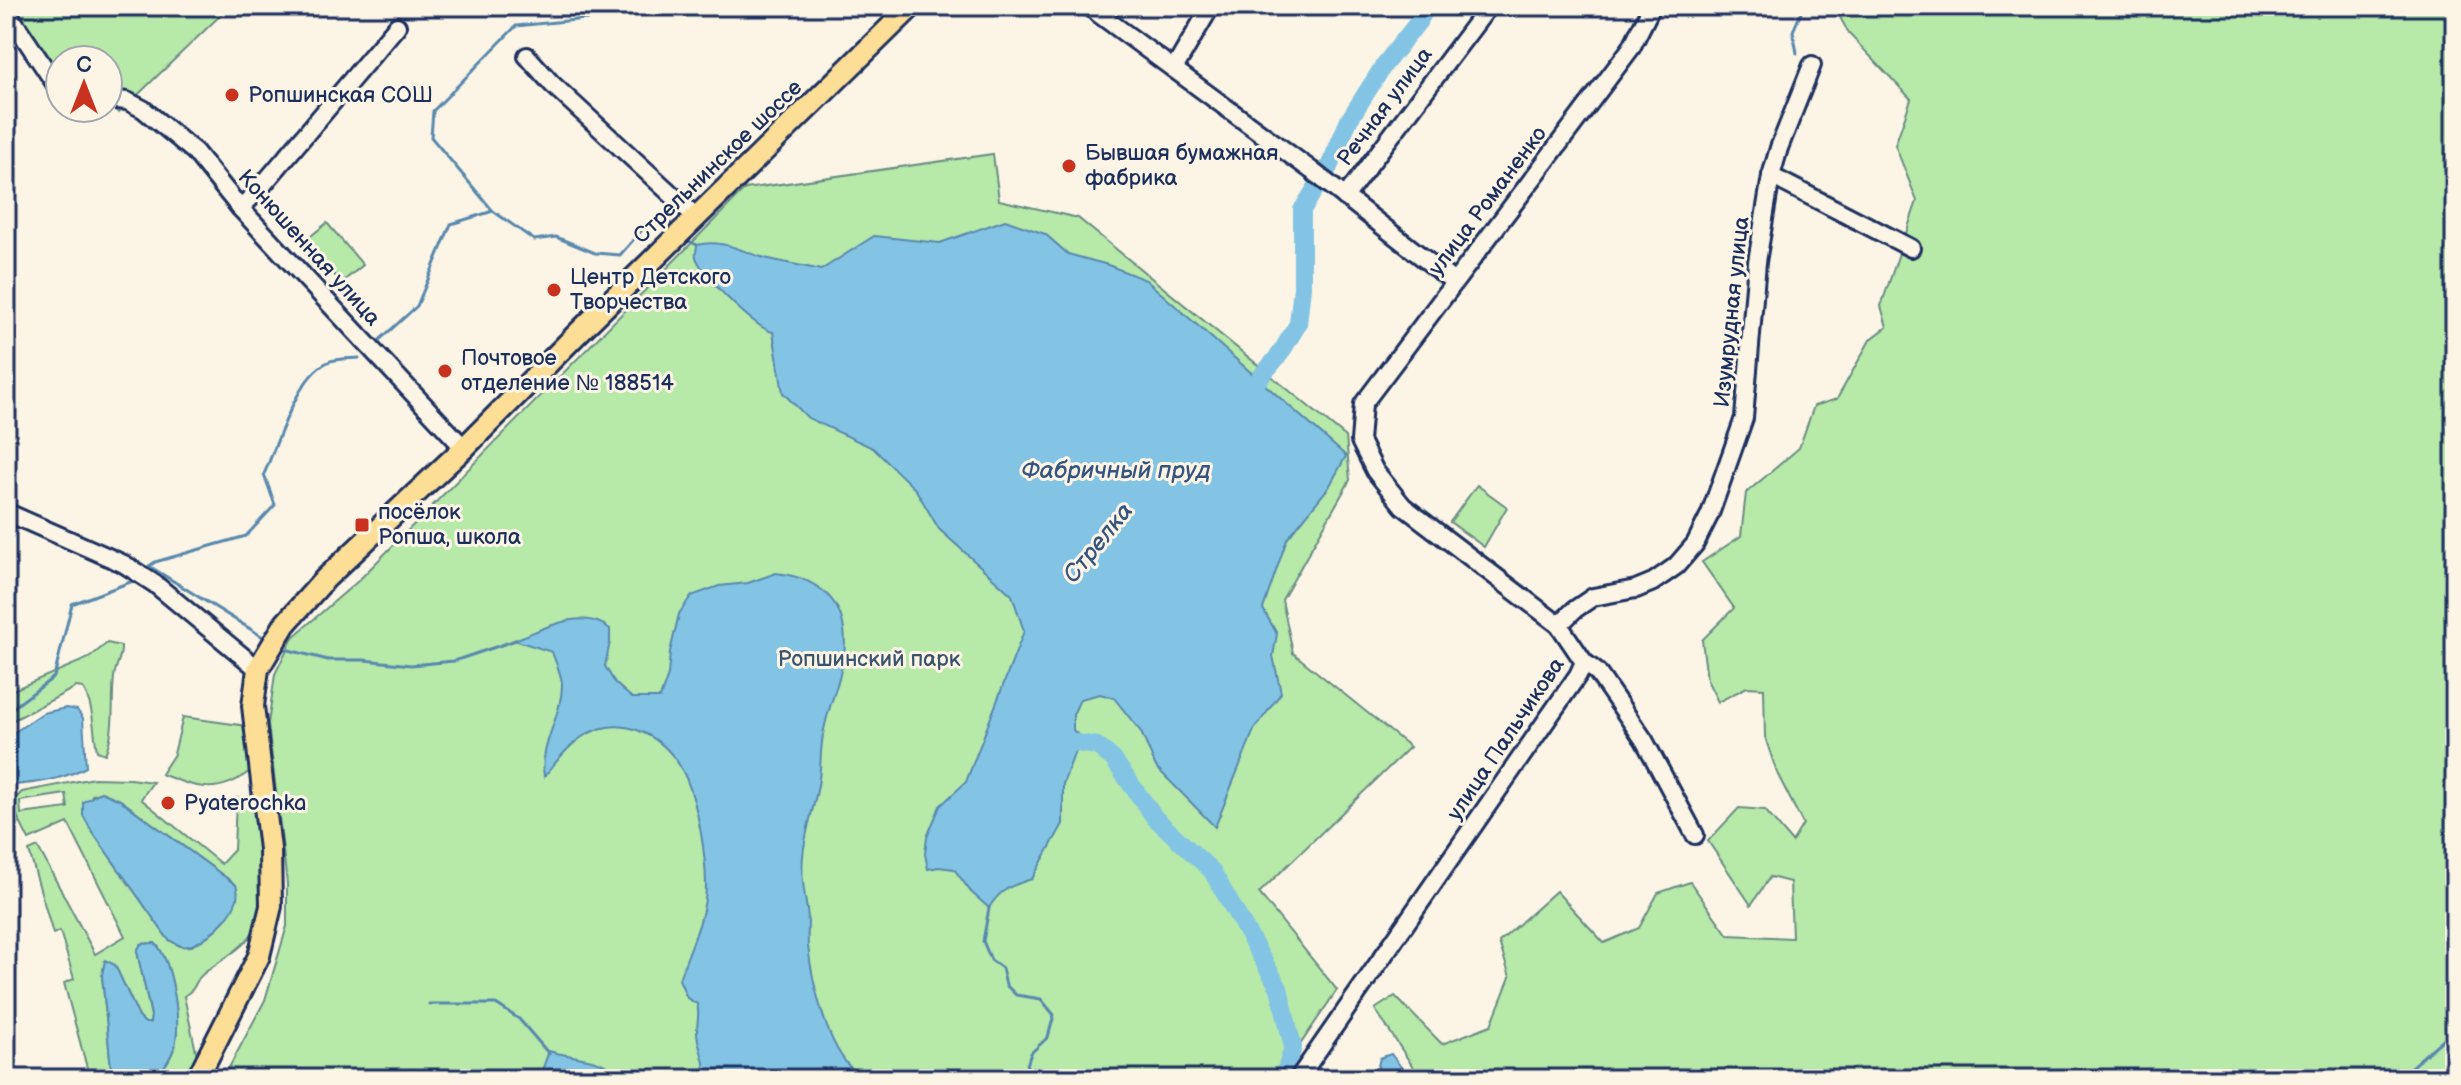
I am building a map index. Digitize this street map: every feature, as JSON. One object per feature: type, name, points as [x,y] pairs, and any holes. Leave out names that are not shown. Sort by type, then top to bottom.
[{"type":"main road","name":"Стрельнинское шоссе","points":[[197,1079],[259,956],[271,906],[270,849],[253,706],[258,669],[285,624],[325,579],[464,448],[912,6]]},
{"type":"street","points":[[1088,6],[1311,170],[1454,282]]},
{"type":"street","points":[[1174,69],[1211,6]]},
{"type":"street","name":"Речная улица","points":[[1341,194],[1489,6]]},
{"type":"street","name":"улица Романенко","points":[[1360,422],[1363,404],[1369,394],[1631,48],[1652,6]]},
{"type":"street","points":[[6,10],[44,70]]},
{"type":"street","points":[[240,208],[397,26]]},
{"type":"street","points":[[527,56],[552,84],[696,217]]},
{"type":"street","name":"Изумрудная улица","points":[[1559,625],[1593,597],[1636,589],[1676,566],[1695,544],[1710,514],[1744,418],[1757,262],[1771,176],[1812,65]]},
{"type":"street","name":"Конюшенная улица","points":[[124,101],[165,126],[195,152],[240,208],[464,448]]},
{"type":"street","points":[[1771,176],[1911,248]]},
{"type":"street","name":"улица Пальчикова","points":[[1298,1079],[1578,675],[1584,662],[1559,625],[1403,506],[1375,471],[1360,441],[1360,422]]},
{"type":"street","points":[[6,512],[124,564],[155,584],[258,669]]},
{"type":"street","points":[[1584,662],[1597,672],[1644,740],[1695,835]]},
{"type":"green space","points":[[6,6],[230,6],[124,108],[124,44],[44,44],[44,56]]},
{"type":"green space","points":[[1834,6],[2455,6],[2455,1079],[1421,1079],[1375,1009],[1395,996],[1442,1044],[1491,1025],[1510,977],[1499,942],[1556,891],[1604,943],[1639,928],[1658,893],[1690,882],[1728,935],[1792,938],[1790,882],[1770,877],[1751,905],[1708,841],[1739,808],[1765,810],[1792,842],[1803,824],[1777,773],[1765,737],[1764,688],[1747,687],[1718,702],[1707,680],[1702,640],[1734,608],[1702,562],[1741,536],[1746,493],[1799,448],[1814,406],[1837,399],[1870,340],[1887,327],[1881,306],[1917,201],[1895,145],[1911,99],[1849,34]]},
{"type":"green space","name":"Ропшинский парк","points":[[993,154],[999,200],[1078,218],[1346,437],[1350,480],[1282,600],[1293,653],[1410,747],[1259,893],[1337,990],[1277,1079],[223,1079],[265,1000],[287,926],[287,884],[268,724],[275,674],[293,637],[358,581],[745,189]]},
{"type":"green space","points":[[327,223],[363,265],[341,283],[306,240]]},
{"type":"green space","points":[[1477,485],[1507,507],[1484,547],[1450,522]]},
{"type":"green space","points":[[107,643],[121,646],[121,650],[114,677],[112,726],[105,754],[97,751],[91,710],[83,688],[76,687],[6,724],[6,693],[89,658]]},
{"type":"green space","points":[[183,717],[247,726],[250,771],[217,787],[197,786],[161,774],[174,754]]},
{"type":"green space","points":[[94,778],[153,782],[141,799],[221,864],[234,850],[236,798],[253,797],[261,871],[260,910],[248,939],[203,974],[184,996],[197,1056],[185,1079],[156,1079],[173,1051],[177,1030],[170,975],[155,943],[141,944],[137,951],[150,1023],[139,1017],[115,965],[102,976],[112,1079],[90,1079],[64,983],[74,979],[60,931],[53,934],[29,851],[38,847],[95,954],[125,936],[68,823],[29,840],[15,812],[14,800],[22,792]],"holes":[[[101,792],[120,800],[236,885],[225,920],[192,946],[180,946],[168,939],[91,830],[83,815],[92,795]],[[66,794],[68,808],[21,814],[20,801]]]},
{"type":"water","name":"Фабричный пруд","points":[[1005,220],[1045,234],[1068,254],[1146,280],[1346,456],[1329,487],[1287,539],[1263,609],[1277,634],[1273,656],[1281,693],[1254,730],[1215,827],[1156,767],[1141,732],[1114,698],[1100,694],[1080,699],[1073,715],[1073,730],[1086,743],[1074,754],[1063,784],[1063,824],[1032,879],[1007,889],[989,908],[971,892],[954,869],[928,869],[925,854],[927,837],[940,806],[966,782],[1024,631],[1012,595],[939,529],[916,490],[873,448],[808,418],[783,393],[773,332],[755,322],[730,300],[708,276],[696,255],[697,245],[721,244],[821,270],[874,236],[940,243]]},
{"type":"water","points":[[776,573],[818,587],[834,603],[843,624],[844,655],[824,727],[819,779],[802,863],[810,960],[821,1009],[841,1055],[851,1068],[870,1079],[705,1079],[705,1065],[697,1037],[697,1004],[687,998],[679,979],[700,921],[706,886],[700,830],[686,778],[679,764],[658,741],[631,728],[617,727],[602,728],[580,738],[544,777],[545,753],[559,707],[562,683],[552,652],[514,640],[575,619],[599,622],[610,629],[605,666],[615,683],[632,698],[660,698],[668,675],[679,614],[691,596]]},
{"type":"water","points":[[66,708],[77,710],[83,718],[86,767],[48,780],[8,785],[6,738],[43,713]]},
{"type":"water","points":[[101,792],[120,800],[236,885],[236,902],[208,936],[186,946],[168,939],[83,815],[83,802]]},
{"type":"water","points":[[155,943],[166,962],[173,989],[177,1017],[175,1045],[156,1079],[112,1079],[102,975],[105,960],[115,965],[139,1017],[150,1023],[151,1015],[137,951],[141,944]]},
{"type":"water","points":[[549,1051],[599,1062],[624,1079],[539,1079]]},
{"type":"water","points":[[1391,1054],[1405,1072],[1405,1079],[1386,1079],[1377,1070],[1380,1058]]},
{"type":"waterway","points":[[374,345],[417,306],[451,224],[493,211],[431,137],[433,111],[516,26],[616,16],[627,6]]},
{"type":"waterway","name":"Стрелка","points":[[1243,398],[1280,354],[1298,324],[1302,287],[1302,210],[1329,167],[1349,120],[1427,6]]},
{"type":"waterway","points":[[1797,53],[1793,31],[1804,6]]},
{"type":"waterway","points":[[493,211],[534,240],[556,237],[595,253],[620,255],[642,230],[670,223],[673,225]]},
{"type":"waterway","points":[[685,239],[697,245]]},
{"type":"waterway","points":[[148,567],[155,562],[246,536],[275,505],[264,474],[289,412],[306,381],[328,362],[359,358]]},
{"type":"waterway","points":[[149,566],[268,640]]},
{"type":"waterway","points":[[6,713],[54,677],[72,604],[133,581]]},
{"type":"waterway","points":[[281,648],[328,660],[411,665],[454,661],[516,640]]},
{"type":"waterway","name":"Стрелка","points":[[1062,741],[1097,746],[1113,759],[1155,818],[1212,871],[1279,988],[1293,1047],[1286,1070],[1278,1079]]},
{"type":"waterway","points":[[989,908],[983,941],[991,960],[1002,968],[1006,985],[1016,995],[1041,999],[1054,1015],[1048,1037],[1031,1053],[1026,1068],[1016,1079]]},
{"type":"waterway","points":[[429,1004],[496,1004],[519,1019],[549,1054]]},
{"type":"waterway","points":[[2397,1079],[2455,1029]]},
{"type":"place","name":"Ропшинская СОШ","points":[[232,95]]},
{"type":"place","name":"Бывшая бумажная фабрика","points":[[1069,166]]},
{"type":"place","name":"Центр Детского Творчества","points":[[554,290]]},
{"type":"place","name":"Почтовое отделение № 188514","points":[[445,371]]},
{"type":"place","name":"посёлок Ропша, школа","points":[[362,525]]},
{"type":"place","name":"Pyaterochka","points":[[168,803]]}]
